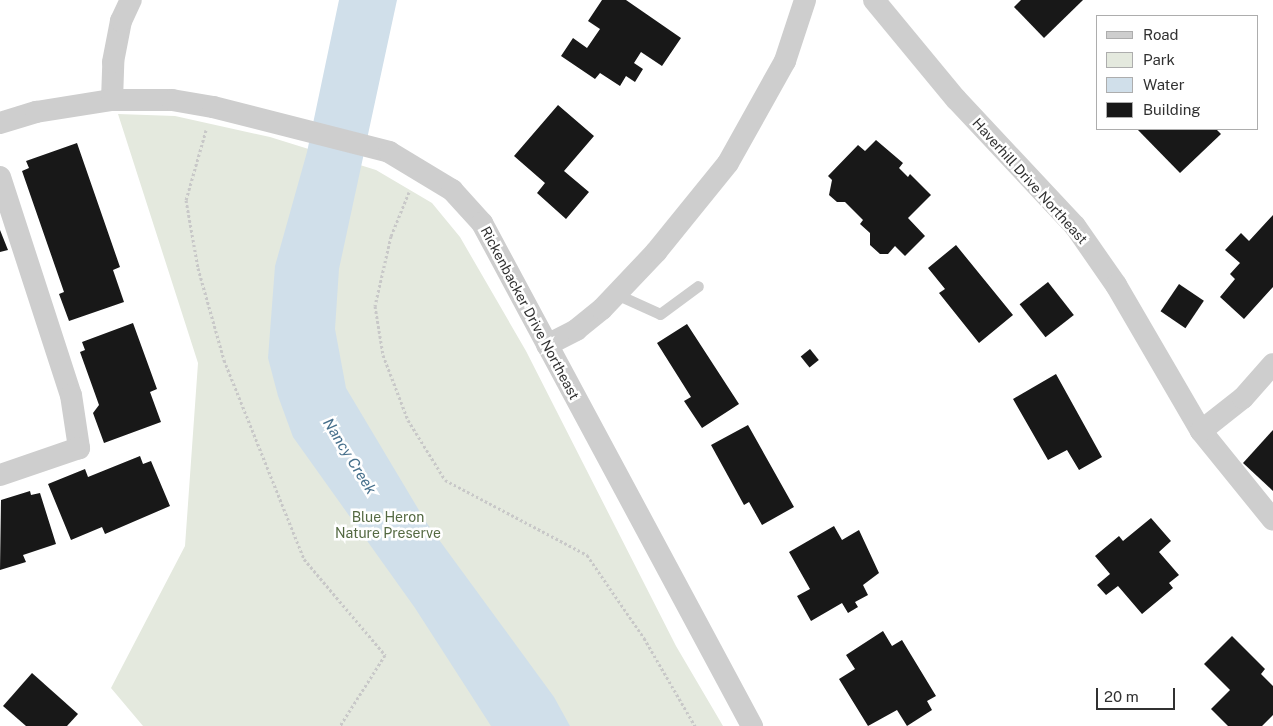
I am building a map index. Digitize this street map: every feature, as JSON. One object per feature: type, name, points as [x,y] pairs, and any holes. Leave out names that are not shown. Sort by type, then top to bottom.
[{"type":"street","points":[[112,100],[113,62],[122,21],[131,0]]},
{"type":"street","points":[[547,345],[576,330],[616,294],[656,252],[728,163],[785,61],[806,0]]},
{"type":"street","name":"Haverhill Drive Northeast","points":[[874,0],[956,99],[1075,226],[1116,285],[1201,430],[1273,520]]},
{"type":"street","name":"Rickenbacker Drive Northeast","points":[[0,123],[36,112],[112,100],[172,100],[213,107],[389,152],[419,167],[452,190],[482,223],[752,726]]},
{"type":"street","points":[[0,177],[71,395],[79,448],[0,475]]},
{"type":"street","points":[[1201,430],[1236,404],[1273,364]]},
{"type":"lane","points":[[616,294],[660,314],[698,286]]},
{"type":"path","points":[[213,107],[186,200],[198,268],[224,360],[304,560],[385,655],[340,726]]},
{"type":"path","points":[[419,167],[391,236],[375,306],[383,355],[408,420],[445,480],[587,555],[644,638],[695,726]]},
{"type":"green space","name":"Blue Heron Nature Preserve","points":[[118,114],[175,116],[270,137],[376,170],[432,203],[460,237],[526,351],[676,646],[723,726],[143,726],[111,688],[185,546],[198,363]]},
{"type":"water","name":"Nancy Creek","points":[[339,0],[397,0],[339,269],[335,329],[346,388],[426,522],[554,697],[570,726],[491,726],[415,608],[293,437],[278,396],[268,358],[275,266],[307,152]]},
{"type":"building","points":[[602,0],[626,0],[681,38],[662,66],[641,52],[634,63],[643,69],[635,82],[626,76],[620,86],[600,73],[595,79],[561,56],[573,38],[587,48],[600,29],[588,21]]},
{"type":"building","points":[[1021,0],[1083,0],[1044,38],[1014,7]]},
{"type":"building","points":[[558,105],[594,136],[564,171],[589,192],[566,219],[537,193],[545,183],[514,156]]},
{"type":"building","points":[[1138,130],[1217,130],[1221,134],[1180,173]]},
{"type":"building","points":[[876,140],[903,163],[899,168],[908,177],[910,174],[931,195],[908,218],[925,236],[905,256],[895,246],[888,254],[880,254],[870,245],[870,233],[860,224],[863,220],[845,202],[837,202],[829,195],[832,180],[828,176],[858,145],[865,151]]},
{"type":"building","points":[[77,143],[120,267],[113,270],[124,302],[69,321],[59,294],[64,292],[22,171],[29,168],[26,161]]},
{"type":"building","points":[[1273,215],[1273,287],[1244,319],[1220,297],[1235,279],[1230,274],[1240,263],[1225,250],[1241,233],[1249,241]]},
{"type":"building","points":[[0,230],[8,250],[0,252]]},
{"type":"building","points":[[956,245],[1013,315],[979,343],[939,293],[945,289],[928,268]]},
{"type":"building","points":[[1048,282],[1074,315],[1045,337],[1020,304]]},
{"type":"building","points":[[1179,284],[1204,301],[1185,328],[1161,311]]},
{"type":"building","points":[[133,323],[157,389],[150,392],[161,422],[104,443],[93,413],[99,405],[80,352],[85,350],[82,342]]},
{"type":"building","points":[[687,324],[739,404],[702,428],[684,401],[691,397],[657,343]]},
{"type":"building","points":[[810,349],[819,360],[809,367],[801,357]]},
{"type":"building","points":[[1056,374],[1102,457],[1079,470],[1067,450],[1048,460],[1013,399]]},
{"type":"building","points":[[748,425],[794,507],[762,525],[749,502],[744,505],[711,445]]},
{"type":"building","points":[[1273,430],[1273,491],[1243,463]]},
{"type":"building","points":[[140,456],[143,464],[151,461],[170,506],[105,534],[102,527],[71,540],[48,484],[85,469],[88,477]]},
{"type":"building","points":[[30,491],[31,495],[40,493],[56,544],[23,555],[26,562],[0,570],[1,500]]},
{"type":"building","points":[[1151,518],[1171,541],[1159,552],[1179,575],[1169,583],[1173,588],[1142,614],[1118,586],[1106,595],[1097,585],[1110,574],[1095,556],[1119,536],[1123,541]]},
{"type":"building","points":[[834,526],[842,540],[859,530],[879,573],[863,585],[868,595],[855,602],[858,607],[848,613],[842,603],[811,621],[797,596],[810,589],[789,552]]},
{"type":"building","points":[[883,631],[892,646],[902,640],[936,696],[927,701],[932,710],[907,726],[897,710],[868,726],[839,679],[855,669],[846,655]]},
{"type":"building","points":[[1232,636],[1265,669],[1261,674],[1273,686],[1273,715],[1262,726],[1228,726],[1211,709],[1230,690],[1204,664]]},
{"type":"building","points":[[32,673],[78,714],[67,726],[26,726],[3,706]]}]
